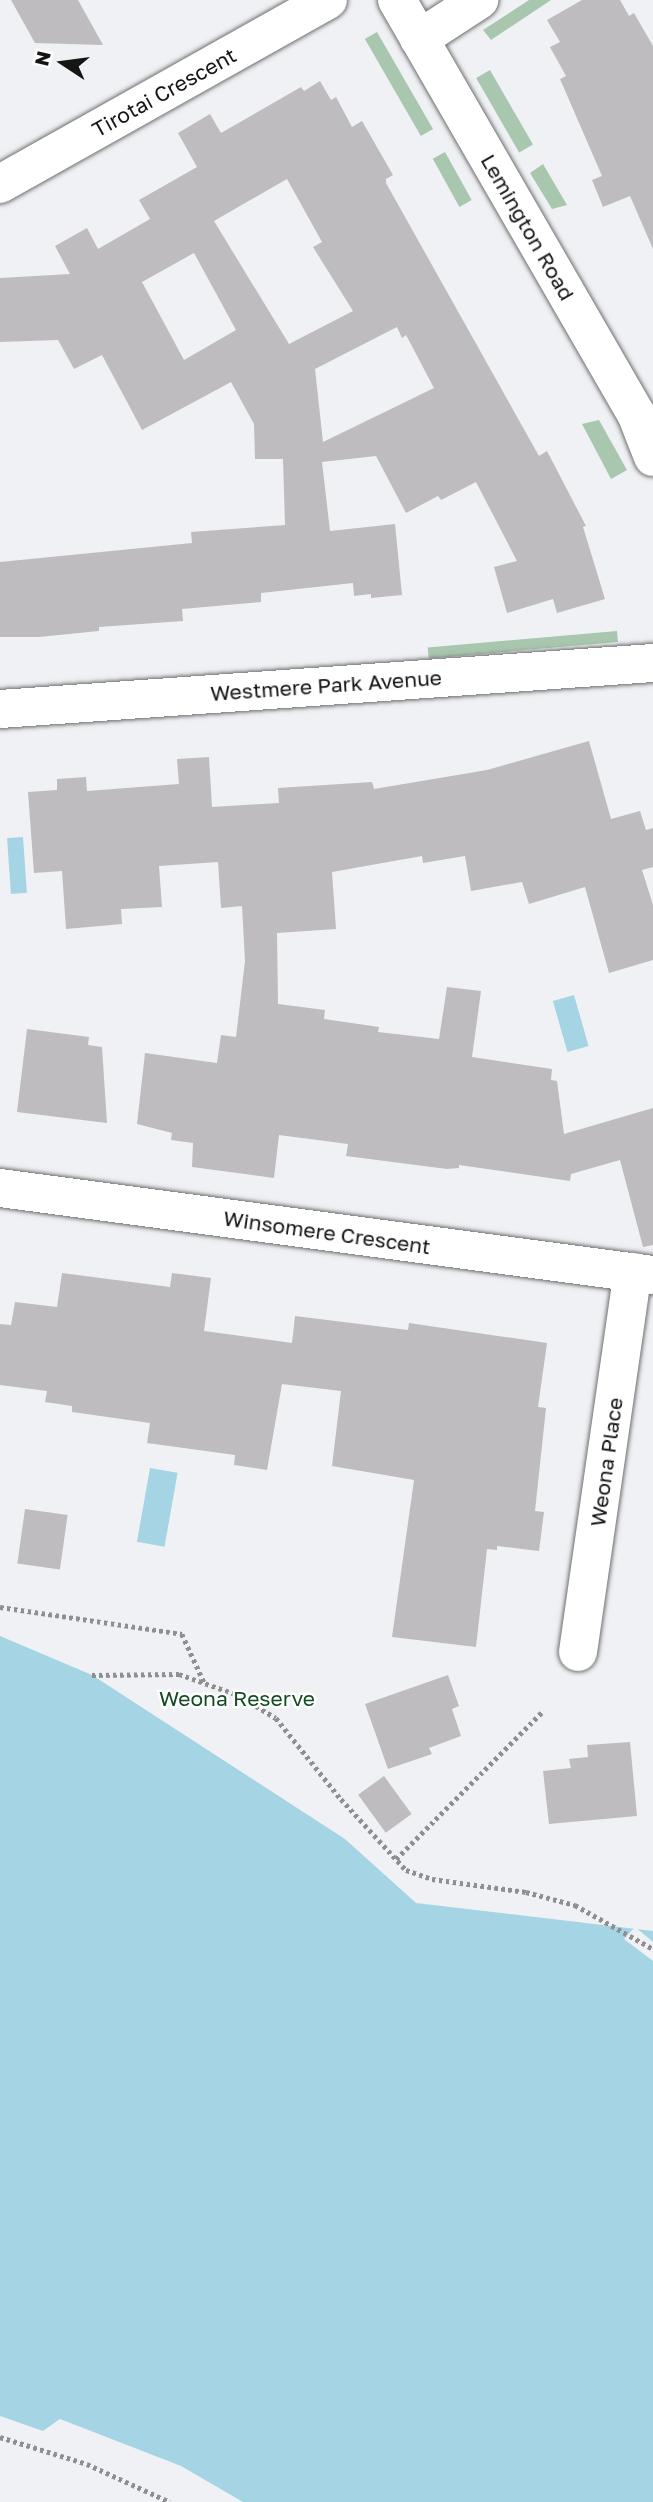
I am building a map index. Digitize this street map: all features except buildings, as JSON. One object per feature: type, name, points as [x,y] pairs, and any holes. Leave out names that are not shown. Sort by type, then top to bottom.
[{"type":"street","name":"Tirotai Crescent","points":[[0,184],[328,0]]},
{"type":"street","name":"Lemington Road","points":[[397,0],[637,416],[653,457]]},
{"type":"street","points":[[419,39],[479,0]]},
{"type":"street","name":"Westmere Park Avenue","points":[[0,709],[653,663]]},
{"type":"street","name":"Winsomere Crescent","points":[[0,1188],[643,1273]]},
{"type":"street","name":"Weona Place","points":[[578,1652],[643,1273]]},
{"type":"path","points":[[0,1607],[182,1634],[205,1684]]},
{"type":"path","points":[[92,1675],[179,1674],[238,1695],[276,1718],[341,1799],[407,1870],[432,1879],[526,1892],[575,1905],[630,1933],[653,1949]]},
{"type":"path","points":[[396,1859],[542,1711]]},
{"type":"path","points":[[0,2438],[88,2464],[170,2502]]},
{"type":"green space","points":[[529,0],[551,0],[491,40],[483,30]]},
{"type":"green space","points":[[377,32],[433,129],[421,136],[365,39]]},
{"type":"green space","points":[[490,70],[533,144],[519,152],[476,78]]},
{"type":"green space","points":[[445,152],[472,200],[459,207],[433,159]]},
{"type":"green space","points":[[543,164],[567,205],[552,209],[530,173]]},
{"type":"green space","points":[[599,420],[627,470],[611,479],[582,424]]},
{"type":"green space","points":[[617,631],[618,642],[429,659],[428,648]]},
{"type":"water","points":[[23,837],[27,893],[11,894],[7,838]]},
{"type":"water","points":[[574,995],[589,1046],[567,1052],[553,1001]]},
{"type":"water","points":[[150,1468],[178,1473],[165,1547],[137,1542]]},
{"type":"water","points":[[0,1636],[92,1675],[345,1839],[416,1903],[653,1931],[653,2502],[243,2502],[181,2466],[60,2419],[43,2431],[0,2416]]},
{"type":"pier","points":[[635,1927],[653,1942],[653,1961],[624,1939]]},
{"type":"park label","name":"Weona Reserve","points":[[237,1698]]}]
